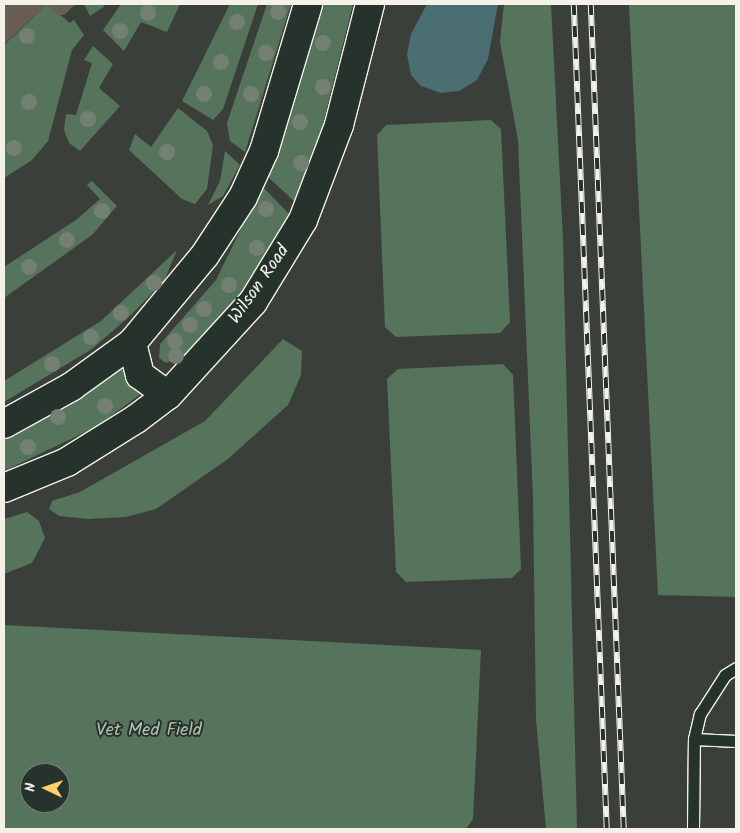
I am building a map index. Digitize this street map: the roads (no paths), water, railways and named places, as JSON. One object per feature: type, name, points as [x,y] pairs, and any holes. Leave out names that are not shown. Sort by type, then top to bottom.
[{"type":"street","points":[[4,424],[71,387],[132,343],[205,255],[243,197],[281,101],[308,4]]},
{"type":"street","name":"Wilson Road","points":[[4,488],[67,462],[168,395],[253,302],[304,220],[339,125],[370,4]]},
{"type":"street","points":[[132,343],[140,375],[168,395]]},
{"type":"lane","points":[[693,829],[694,739],[700,714],[713,690],[736,668]]},
{"type":"lane","points":[[694,739],[736,741]]},
{"type":"water","points":[[427,4],[498,4],[488,59],[477,80],[459,91],[441,93],[421,86],[411,75],[407,54],[411,34]]},
{"type":"railway","points":[[574,4],[607,829]]},
{"type":"railway","points":[[591,4],[624,829]]},
{"type":"park label","name":"Vet Med Field","points":[[149,731]]}]
